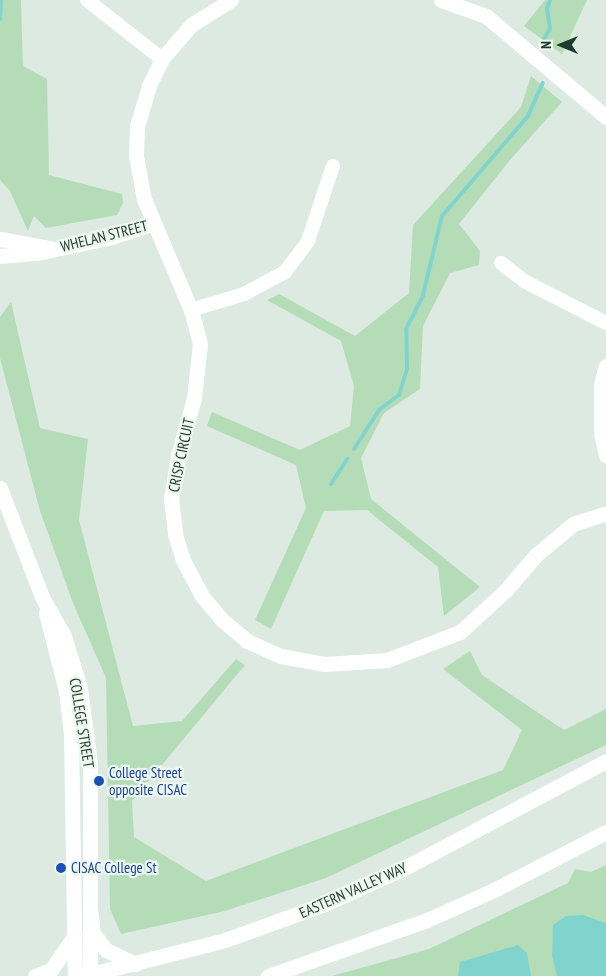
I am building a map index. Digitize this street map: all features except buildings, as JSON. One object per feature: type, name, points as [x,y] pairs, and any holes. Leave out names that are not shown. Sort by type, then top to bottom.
[{"type":"street","points":[[87,0],[162,59]]},
{"type":"street","name":"CRISP CIRCUIT","points":[[231,0],[191,25],[162,59],[149,86],[138,126],[136,156],[142,190],[154,224],[191,310],[200,344],[199,369],[171,499],[175,534],[183,560],[202,596],[221,619],[247,641],[281,656],[326,664],[387,660],[460,632],[505,591],[536,556],[573,524],[606,513]]},
{"type":"street","points":[[441,0],[486,16],[606,117]]},
{"type":"street","points":[[191,310],[244,294],[285,272],[308,241],[333,166]]},
{"type":"street","name":"WHELAN STREET","points":[[0,256],[54,249],[111,237],[154,224]]},
{"type":"street","name":"WHELAN STREET","points":[[0,239],[54,249]]},
{"type":"street","points":[[501,263],[524,281],[606,322]]},
{"type":"street","points":[[606,366],[601,385],[601,434],[606,456]]},
{"type":"street","name":"COLLEGE STREET","points":[[0,488],[42,597],[69,712],[74,776],[75,935],[85,976]]},
{"type":"street","name":"COLLEGE STREET","points":[[42,597],[64,636],[83,712],[90,764],[90,909],[85,976]]},
{"type":"street","name":"EASTERN VALLEY WAY","points":[[85,976],[225,940],[327,903],[406,867],[606,761]]},
{"type":"street","points":[[268,976],[427,920],[600,836]]},
{"type":"street","points":[[90,909],[93,933],[106,950],[136,964]]},
{"type":"street","points":[[35,976],[51,970],[75,935]]},
{"type":"green space","points":[[0,0],[21,0],[23,66],[47,79],[49,175],[122,194],[123,203],[117,215],[46,228],[34,216],[28,231],[10,191],[0,180]]},
{"type":"green space","points":[[545,0],[587,0],[562,54],[524,26]]},
{"type":"green space","points":[[531,76],[562,102],[510,160],[459,224],[480,251],[479,265],[450,273],[423,326],[420,389],[384,413],[361,458],[371,499],[480,587],[444,616],[438,567],[367,510],[324,511],[271,629],[255,620],[306,508],[296,465],[207,426],[212,412],[300,450],[350,426],[354,386],[341,341],[267,300],[279,294],[355,336],[409,293],[413,225],[521,107]]},
{"type":"green space","points":[[11,302],[40,428],[88,439],[79,520],[133,726],[182,721],[236,659],[245,665],[132,801],[134,837],[206,881],[503,770],[522,730],[443,669],[470,651],[482,675],[564,730],[606,709],[606,745],[326,878],[225,911],[121,934],[110,909],[106,678],[73,603],[40,511],[0,358],[0,317]]},
{"type":"green space","points":[[606,865],[606,976],[332,976],[429,949],[568,883],[575,869],[591,872]]},
{"type":"water","points":[[583,915],[606,923],[606,976],[557,976],[552,956],[553,925],[566,916]]},
{"type":"water","points":[[518,945],[527,953],[531,976],[458,976],[460,962]]},
{"type":"waterway","points":[[0,19],[1,0]]},
{"type":"waterway","points":[[544,39],[550,28],[547,8],[550,0]]},
{"type":"waterway","points":[[354,449],[379,410],[399,395],[407,368],[406,329],[423,295],[442,216],[528,116],[543,83]]},
{"type":"waterway","points":[[331,484],[347,459]]},
{"type":"place","name":"College Street opposite CISAC","points":[[99,781]]},
{"type":"place","name":"CISAC College St","points":[[61,868]]}]
